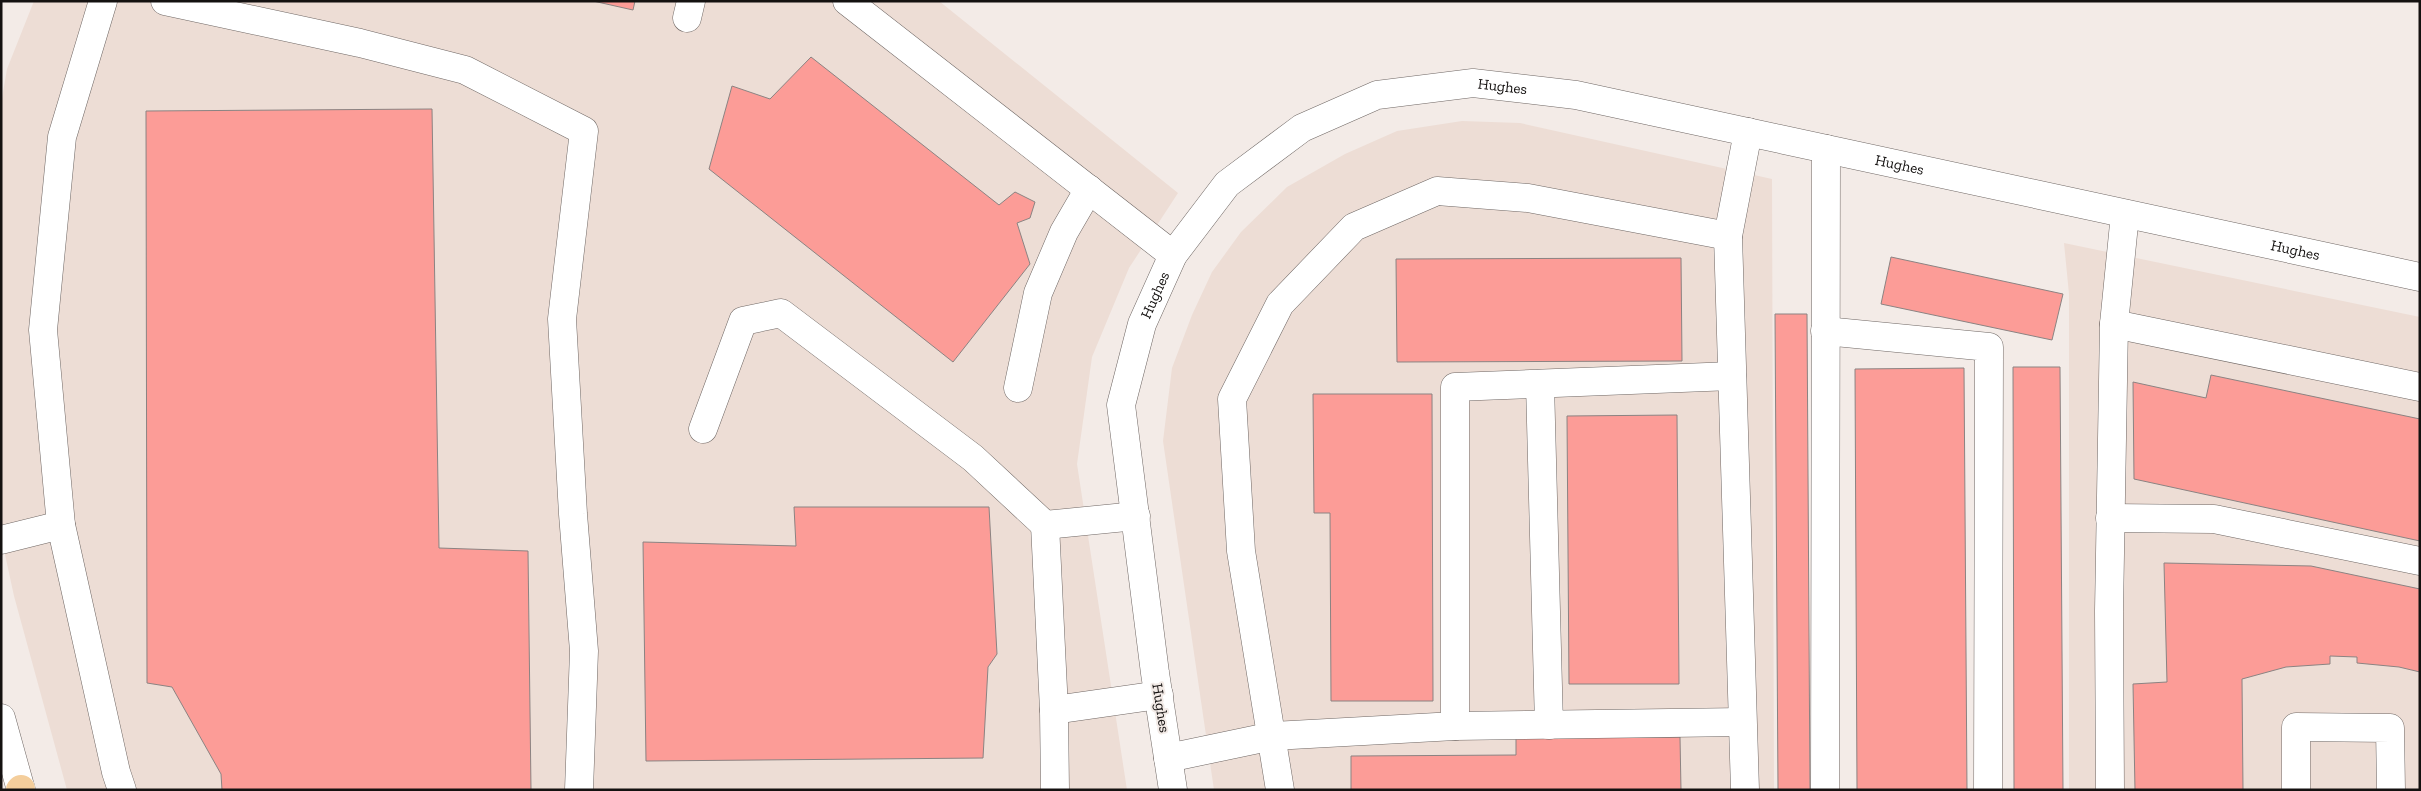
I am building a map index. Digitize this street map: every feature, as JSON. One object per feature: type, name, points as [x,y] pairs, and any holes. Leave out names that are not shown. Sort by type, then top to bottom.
[{"type":"street","points":[[103,1],[62,137],[43,330],[61,525],[116,772],[122,790]]},
{"type":"street","points":[[165,1],[360,43],[465,70],[584,131],[562,319],[573,514],[584,651],[579,790]]},
{"type":"street","points":[[847,1],[1173,256]]},
{"type":"street","name":"Hughes","points":[[1173,790],[1121,405],[1142,324],[1173,256],[1227,184],[1302,128],[1377,95],[1473,83],[1576,95],[2420,277]]},
{"type":"street","points":[[1745,790],[1728,236],[1748,132]]},
{"type":"street","points":[[1826,149],[1826,790]]},
{"type":"street","points":[[1018,388],[1038,293],[1064,232],[1089,189]]},
{"type":"street","points":[[1280,790],[1273,736],[1241,551],[1232,399],[1280,304],[1354,227],[1437,191],[1528,198],[1728,236]]},
{"type":"street","points":[[2110,790],[2110,518],[2114,324],[2124,214]]},
{"type":"street","points":[[703,429],[744,321],[781,313],[973,458],[1045,524],[1054,710],[1055,790]]},
{"type":"street","points":[[2114,324],[2420,387]]},
{"type":"street","points":[[1825,331],[1988,346],[1988,790]]},
{"type":"street","points":[[1455,726],[1455,387],[1732,376]]},
{"type":"street","points":[[1540,384],[1549,725]]},
{"type":"street","points":[[1045,524],[1136,516]]},
{"type":"street","points":[[2110,518],[2214,519],[2420,561]]},
{"type":"street","points":[[1,540],[61,525]]},
{"type":"street","points":[[1054,710],[1159,695]]},
{"type":"street","points":[[1,718],[21,789]]},
{"type":"street","points":[[1168,758],[1273,736],[1455,726],[1742,722]]},
{"type":"street","points":[[2296,790],[2296,727],[2390,728],[2391,790]]},
{"type":"shaded area","points":[[34,1],[939,1],[1178,193],[1129,268],[1092,357],[1077,464],[1127,790],[67,790],[14,596],[1,536],[1,104],[7,69]]},
{"type":"shaded area","points":[[1462,121],[1520,123],[1772,179],[1774,790],[1214,790],[1163,441],[1172,368],[1192,315],[1212,272],[1241,232],[1287,187],[1345,154],[1397,131]]},
{"type":"shaded area","points":[[2064,243],[2420,317],[2420,790],[2069,790],[2069,294]]},
{"type":"building","points":[[593,1],[635,1],[633,10]]},
{"type":"building","points":[[811,57],[999,205],[1015,192],[1035,202],[1030,218],[1017,223],[1030,264],[953,362],[709,169],[732,86],[770,99]]},
{"type":"building","points":[[432,109],[439,548],[528,551],[531,790],[222,790],[221,774],[172,687],[147,683],[146,111]]},
{"type":"building","points":[[1891,257],[2063,294],[2052,340],[1881,304]]},
{"type":"building","points":[[1681,258],[1682,361],[1397,362],[1396,259]]},
{"type":"building","points":[[1775,314],[1807,314],[1810,790],[1778,790]]},
{"type":"building","points":[[2013,367],[2060,367],[2063,790],[2014,790]]},
{"type":"building","points":[[1964,368],[1967,790],[1857,790],[1855,369]]},
{"type":"building","points":[[2211,375],[2420,419],[2420,541],[2134,479],[2133,382],[2206,398]]},
{"type":"building","points":[[1313,394],[1432,394],[1433,701],[1331,701],[1330,513],[1314,513]]},
{"type":"building","points":[[1677,415],[1679,684],[1569,684],[1567,416]]},
{"type":"building","points":[[794,507],[989,507],[997,654],[988,667],[983,758],[646,761],[643,542],[796,546]]},
{"type":"building","points":[[2164,563],[2311,566],[2420,589],[2420,672],[2399,667],[2357,663],[2357,657],[2330,656],[2330,664],[2286,667],[2242,679],[2243,790],[2135,790],[2133,684],[2167,682]]},
{"type":"building","points":[[1680,737],[1681,790],[1351,790],[1351,756],[1516,755],[1516,738]]}]
